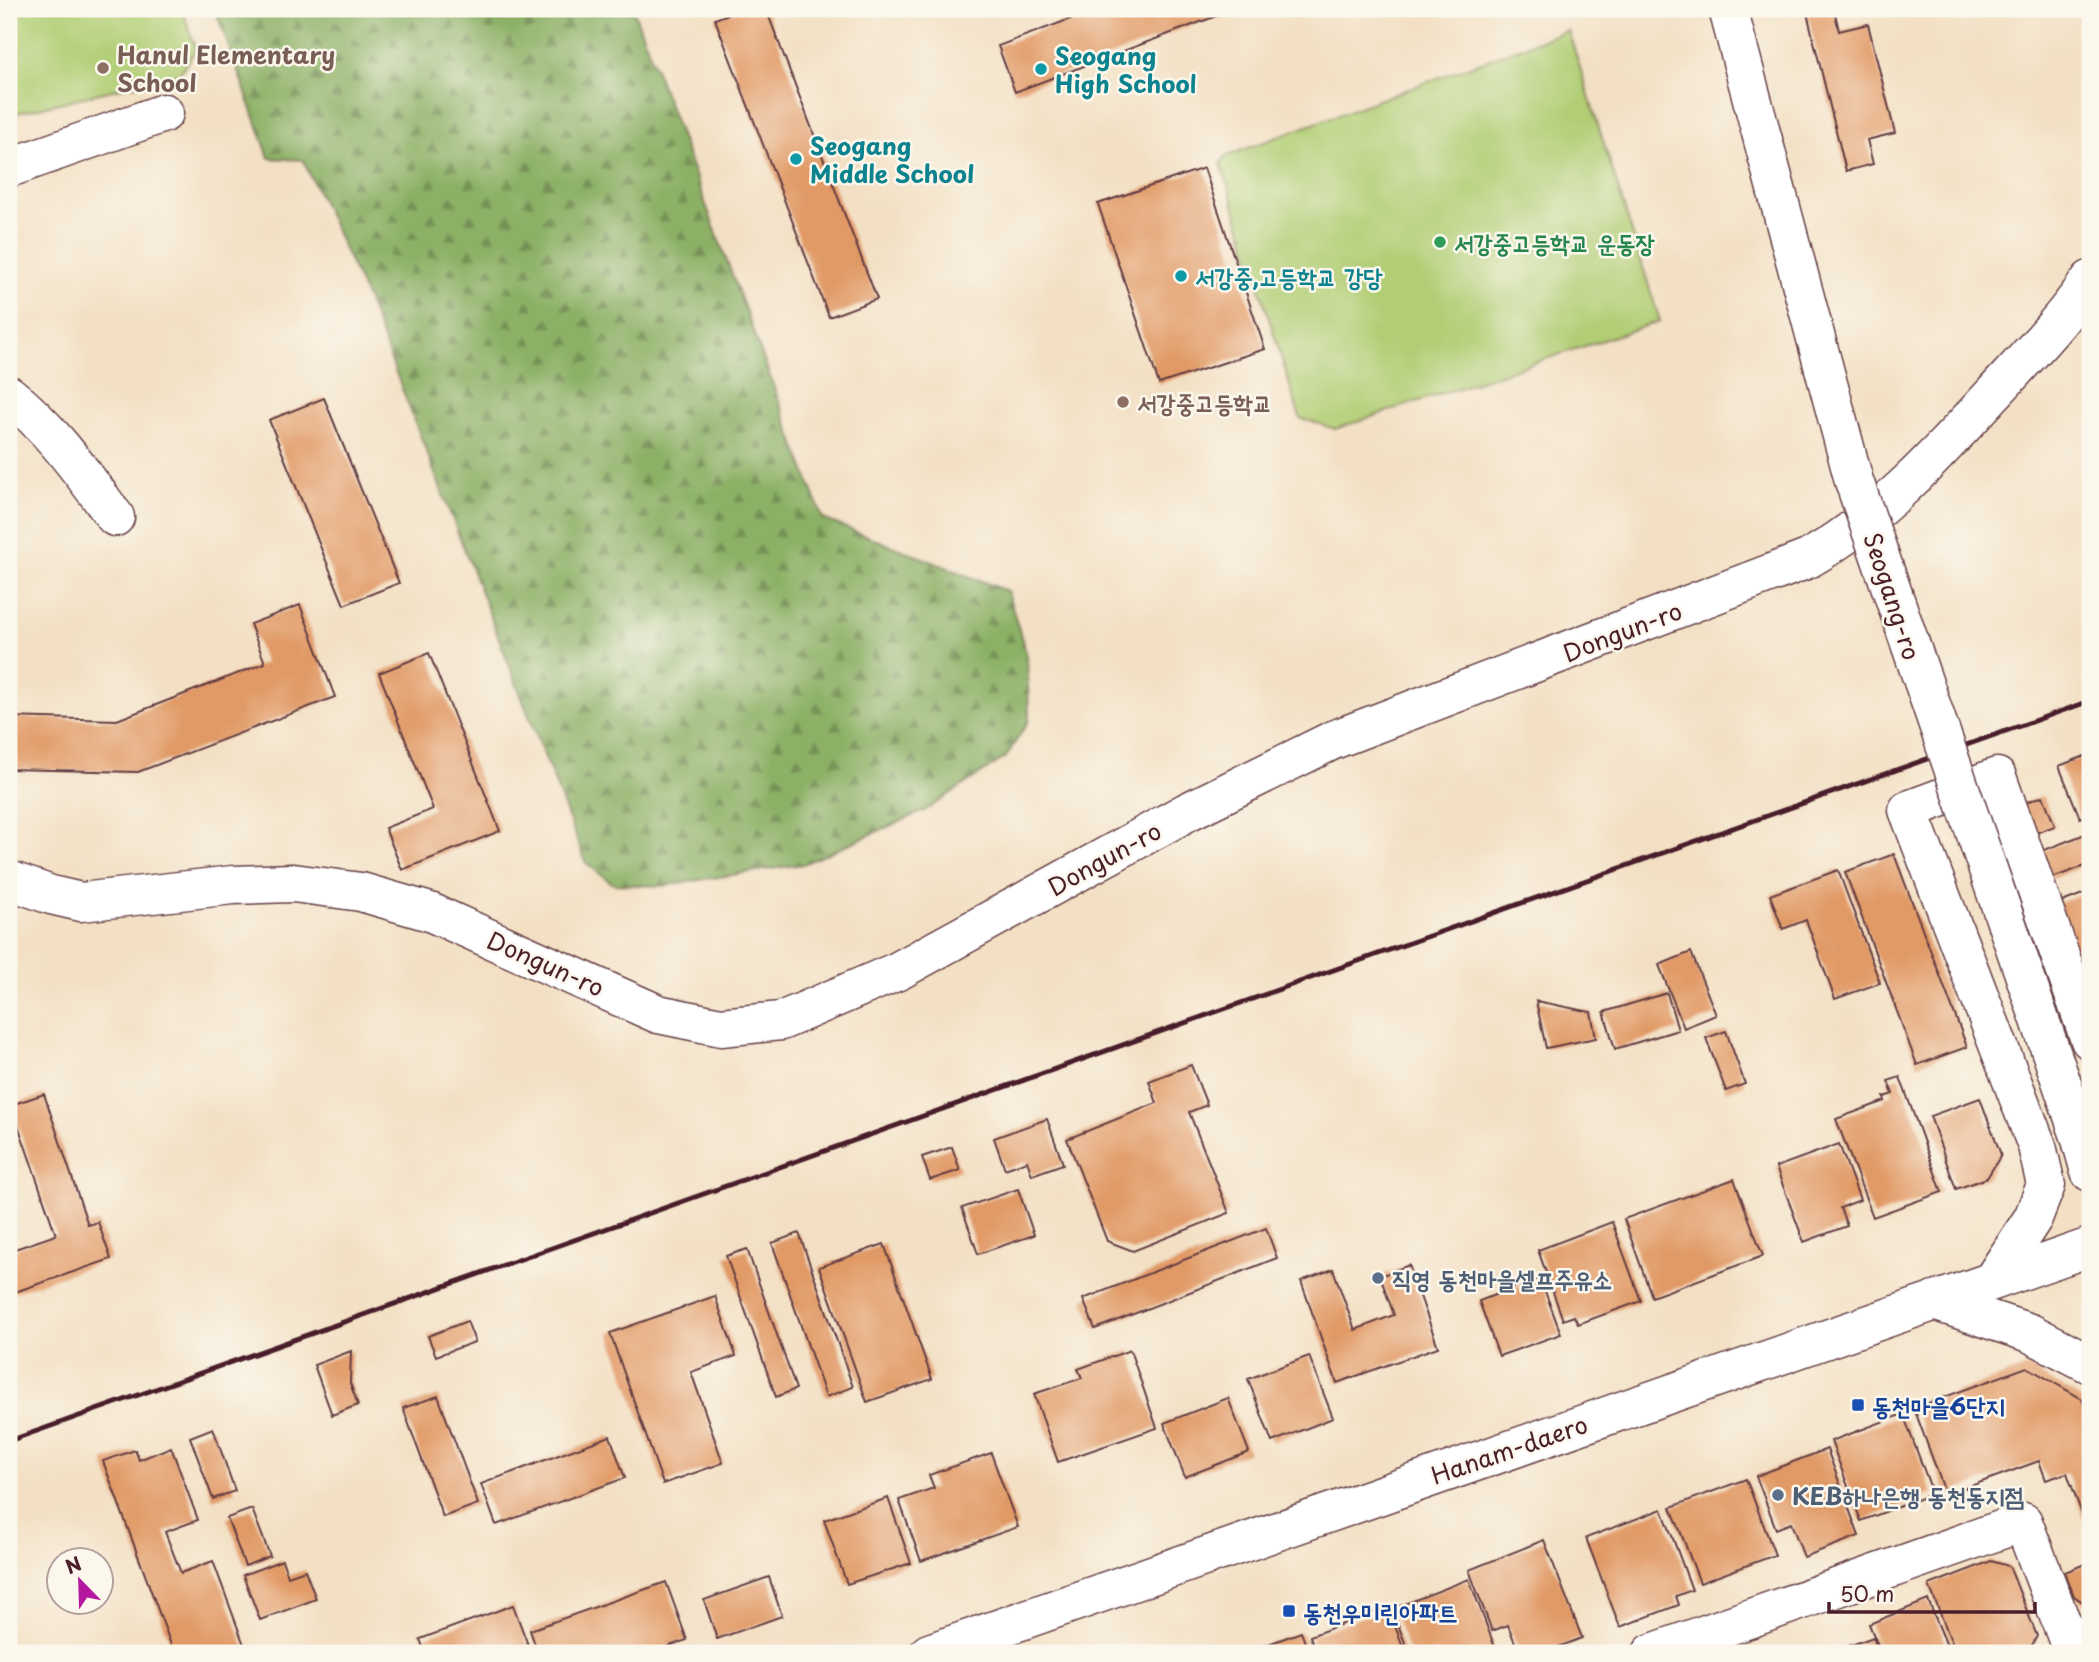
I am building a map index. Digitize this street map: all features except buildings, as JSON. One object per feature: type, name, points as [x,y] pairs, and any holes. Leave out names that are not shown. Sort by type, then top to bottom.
[{"type":"street","name":"Seogang-ro","points":[[1728,9],[1854,481],[2080,1136],[2090,1172]]},
{"type":"street","points":[[9,168],[164,113]]},
{"type":"street","name":"Dongun-ro","points":[[9,880],[81,902],[233,885],[293,883],[361,892],[430,912],[658,1014],[721,1027],[781,1021],[898,971],[1197,807],[1333,740],[1808,559],[1836,543],[1921,472],[2026,358],[2090,280]]},
{"type":"street","points":[[9,395],[39,419],[58,440],[116,517]]},
{"type":"street","points":[[1992,1281],[2034,1218],[2046,1185],[2037,1146],[1908,810],[1997,777],[2090,1040]]},
{"type":"street","name":"Hanam-daero","points":[[929,1653],[982,1644],[2090,1247]]},
{"type":"street","points":[[1934,1301],[2030,1333],[2090,1364]]},
{"type":"street","points":[[1652,1653],[2023,1522],[2073,1653]]},
{"type":"green space","name":"Hanul Elementary School","points":[[9,9],[182,9],[196,49],[179,74],[9,115]]},
{"type":"green space","points":[[215,9],[633,9],[823,519],[1007,591],[1027,656],[1029,720],[1006,757],[924,811],[803,864],[661,886],[613,884],[586,863],[368,301],[303,160],[269,158]]},
{"type":"green space","name":"서강중고등학교 운동장","points":[[1568,30],[1660,321],[1335,429],[1300,418],[1221,163],[1226,156]]},
{"type":"railway","points":[[9,1441],[2090,701]]},
{"type":"place","name":"Hanul Elementary School","points":[[103,68]]},
{"type":"place","name":"Seogang High School","points":[[1041,69]]},
{"type":"place","name":"Seogang Middle School","points":[[796,159]]},
{"type":"place","name":"서강중고등학교 운동장","points":[[1440,242]]},
{"type":"place","name":"서강중,고등학교 강당","points":[[1181,276]]},
{"type":"place","name":"서강중고등학교","points":[[1123,402]]},
{"type":"place","name":"직영 동천마을셀프주유소","points":[[1378,1278]]},
{"type":"place","name":"동천마을6단지","points":[[1858,1405]]},
{"type":"place","name":"KEB하나은행 동천동지점","points":[[1778,1495]]},
{"type":"place","name":"동천우미린아파트","points":[[1289,1611]]}]
